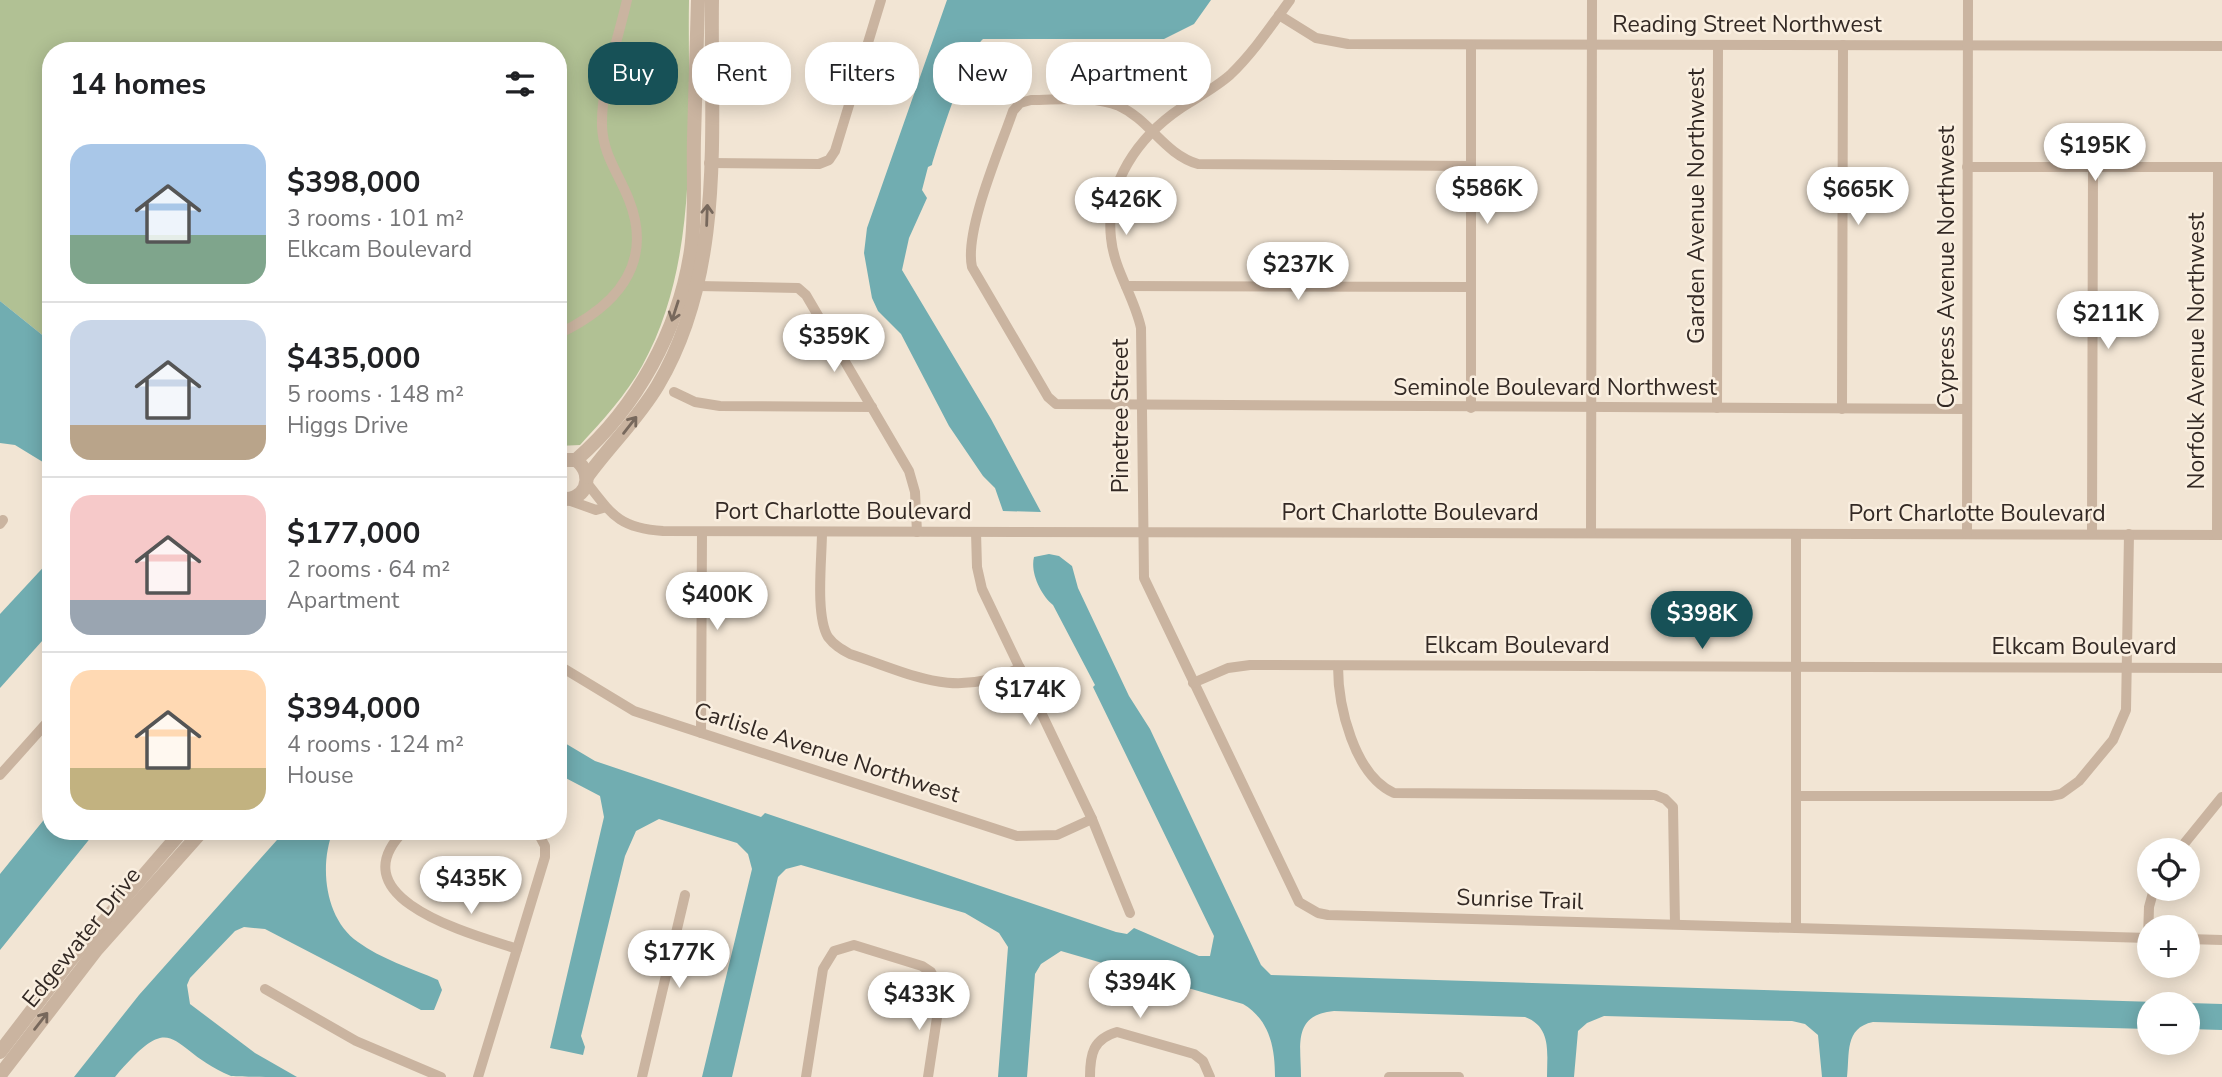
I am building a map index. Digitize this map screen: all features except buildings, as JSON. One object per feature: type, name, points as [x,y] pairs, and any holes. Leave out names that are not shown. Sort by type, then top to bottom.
[{"type":"street","points":[[567,330],[583,323],[611,301],[622,287],[635,251],[633,213],[611,166],[602,125],[627,0]]},
{"type":"street","points":[[567,457],[592,446],[638,390],[668,334],[682,290],[692,232],[698,0]]},
{"type":"street","points":[[567,498],[582,493],[587,480],[644,407],[659,383],[686,326],[698,286],[707,224],[712,0]]},
{"type":"street","points":[[709,163],[819,164],[829,160],[835,151],[881,0]]},
{"type":"street","name":"Pinetree Street","points":[[1142,532],[1141,328],[1112,246],[1111,208],[1122,172],[1152,133],[1228,77],[1251,53],[1290,0]]},
{"type":"street","points":[[1591,533],[1592,0]]},
{"type":"street","name":"Cypress Avenue Northwest","points":[[1967,534],[1968,0]]},
{"type":"street","name":"Reading Street Northwest","points":[[1279,15],[1306,34],[1337,44],[2222,46]]},
{"type":"street","points":[[1471,45],[1471,408]]},
{"type":"street","name":"Garden Avenue Northwest","points":[[1717,408],[1718,45]]},
{"type":"street","points":[[1842,409],[1843,46]]},
{"type":"street","name":"Seminole Boulevard Northwest","points":[[1152,133],[1129,112],[1109,103],[1031,100],[1020,103],[1013,111],[970,245],[972,267],[1048,397],[1056,404],[1142,407],[1967,409]]},
{"type":"street","points":[[1152,133],[1178,156],[1198,164],[1471,166]]},
{"type":"street","points":[[1968,167],[2220,167]]},
{"type":"street","points":[[2092,167],[2092,534]]},
{"type":"street","name":"Norfolk Avenue Northwest","points":[[2219,535],[2220,167]]},
{"type":"street","points":[[698,286],[798,288],[806,295],[913,481],[917,531]]},
{"type":"street","points":[[1126,286],[1471,287]]},
{"type":"street","points":[[674,392],[695,402],[720,406],[872,407]]},
{"type":"street","points":[[567,461],[587,480]]},
{"type":"street","name":"Port Charlotte Boulevard","points":[[587,480],[603,508],[621,520],[642,528],[702,531],[2219,535]]},
{"type":"street","name":"Port Charlotte Boulevard","points":[[567,501],[596,510],[603,508]]},
{"type":"street","points":[[701,733],[702,531]]},
{"type":"street","points":[[822,531],[822,619],[824,629],[837,647],[850,654],[948,685],[980,684],[1020,668]]},
{"type":"street","points":[[976,532],[976,567],[982,589],[1092,819],[1130,913]]},
{"type":"street","name":"Sunrise Trail","points":[[1142,532],[1142,567],[1148,589],[1293,892],[1308,909],[1328,915],[2137,938]]},
{"type":"street","points":[[1796,928],[1797,534]]},
{"type":"street","points":[[1796,796],[2061,794],[2079,781],[2118,730],[2128,699],[2129,534]]},
{"type":"street","name":"Elkcam Boulevard","points":[[1192,683],[1239,666],[2222,668]]},
{"type":"street","points":[[1338,666],[1340,704],[1347,725],[1376,781],[1394,793],[1655,796],[1665,799],[1673,807],[1675,924]]},
{"type":"street","name":"Carlisle Avenue Northwest","points":[[567,671],[624,707],[1017,836],[1057,835],[1092,819]]},
{"type":"street","points":[[0,775],[42,728]]},
{"type":"street","points":[[2189,838],[2222,797]]},
{"type":"street","name":"Edgewater Drive","points":[[0,1052],[69,962],[174,840]]},
{"type":"street","name":"Edgewater Drive","points":[[0,1075],[97,949],[194,840]]},
{"type":"street","points":[[396,840],[391,846],[386,867],[387,878],[398,897],[451,925],[517,949]]},
{"type":"street","points":[[478,1077],[545,857],[542,840]]},
{"type":"street","points":[[642,1077],[685,895]]},
{"type":"street","points":[[2200,939],[2222,940]]},
{"type":"street","points":[[806,1077],[822,969],[834,951],[854,945],[922,966],[938,981],[941,991],[928,1077]]},
{"type":"street","points":[[265,989],[356,1041],[441,1077]]},
{"type":"street","points":[[1090,1077],[1092,1051],[1098,1042],[1117,1032],[1194,1054],[1203,1061],[1210,1077]]},
{"type":"street","points":[[1389,1077],[1459,1077]]},
{"type":"green space","points":[[0,0],[689,0],[687,187],[683,234],[674,280],[661,324],[636,377],[606,417],[580,445],[567,446],[567,42],[42,42],[42,335],[0,301]]},
{"type":"water","points":[[947,0],[1211,0],[1194,24],[1164,39],[983,39],[981,42],[933,42],[933,105],[952,105],[932,165],[928,167],[922,190],[927,198],[909,238],[902,270],[991,419],[1041,512],[1003,511],[995,488],[983,476],[949,426],[901,334],[878,311],[872,298],[864,253],[867,228],[910,105],[919,105],[919,80]]},
{"type":"water","points":[[0,301],[42,335],[42,462],[15,445],[0,443]]},
{"type":"water","points":[[1049,554],[1059,556],[1072,566],[1078,588],[1129,696],[1150,729],[1261,965],[1271,975],[2137,1001],[2137,1029],[1873,1022],[1864,1025],[1853,1036],[1847,1077],[1822,1077],[1818,1035],[1805,1024],[1792,1021],[1604,1016],[1587,1023],[1578,1031],[1574,1077],[1547,1077],[1544,1034],[1534,1021],[1525,1017],[1334,1011],[1311,1018],[1305,1025],[1300,1043],[1301,1077],[1275,1077],[1272,1045],[1265,1026],[1243,1004],[1061,951],[1041,964],[1035,974],[1027,1077],[998,1077],[1008,947],[999,933],[965,913],[801,865],[786,869],[778,877],[732,1077],[702,1077],[752,869],[748,854],[737,843],[659,819],[636,831],[625,856],[581,1036],[585,1047],[583,1055],[550,1048],[604,817],[600,796],[567,779],[567,744],[595,761],[761,817],[765,813],[1116,932],[1127,934],[1134,928],[1199,956],[1210,956],[1214,936],[1093,687],[1095,685],[1053,605],[1044,596],[1033,563],[1034,557]]},
{"type":"water","points":[[42,569],[42,641],[0,688],[0,614]]},
{"type":"water","points":[[42,822],[42,840],[89,840],[0,950],[0,874]]},
{"type":"water","points":[[277,840],[330,840],[326,875],[332,906],[338,920],[358,942],[386,958],[438,980],[442,990],[434,1010],[421,1010],[265,929],[244,927],[235,931],[190,978],[187,985],[190,1004],[255,1053],[297,1077],[231,1076],[210,1066],[172,1039],[162,1038],[150,1042],[115,1077],[74,1077],[139,995]]},
{"type":"water","points":[[2200,1003],[2222,1004],[2222,1030],[2200,1029]]}]
